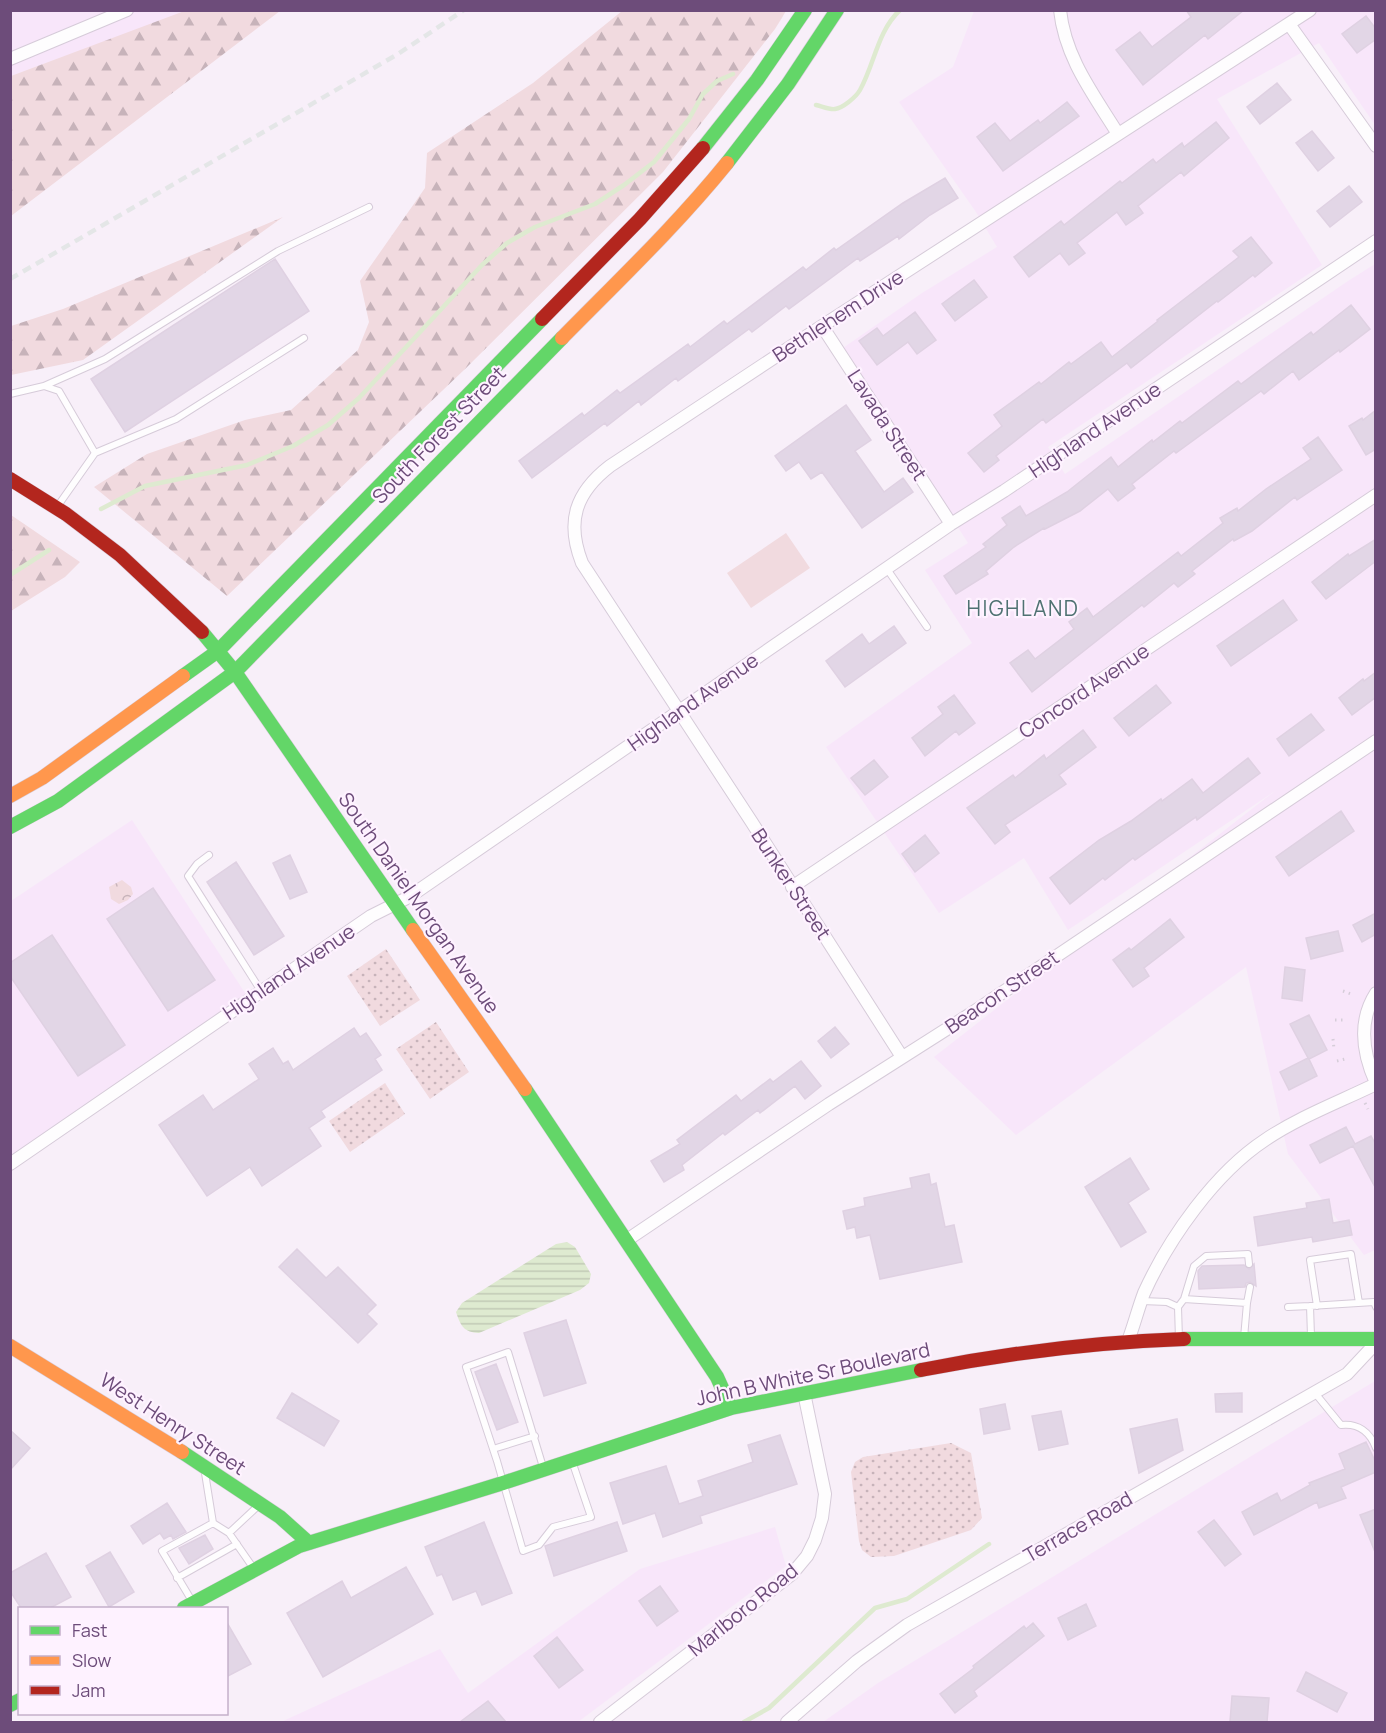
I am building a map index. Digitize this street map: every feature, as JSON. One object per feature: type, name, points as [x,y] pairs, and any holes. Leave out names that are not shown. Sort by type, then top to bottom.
[{"type":"street","points":[[10,59],[127,10]]},
{"type":"street","name":"South Forest Street","points":[[10,796],[42,778],[218,651],[685,171],[757,80],[805,10]]},
{"type":"street","name":"South Forest Street","points":[[10,827],[58,801],[235,672],[706,189],[788,84],[837,10]]},
{"type":"street","points":[[1060,10],[1067,46],[1077,68],[1118,134]]},
{"type":"street","name":"Bethlehem Drive","points":[[679,711],[582,563],[573,527],[576,509],[584,492],[595,478],[822,326],[1310,10]]},
{"type":"street","points":[[1289,24],[1376,146]]},
{"type":"street","name":"Highland Avenue","points":[[10,1164],[371,916],[409,897],[951,524],[1004,491],[1376,241]]},
{"type":"street","name":"Lavada Street","points":[[822,326],[951,524]]},
{"type":"street","name":"South Daniel Morgan Avenue","points":[[10,479],[103,541],[137,570],[197,626],[235,672],[394,904],[497,1047],[717,1377],[731,1408]]},
{"type":"street","name":"Concord Avenue","points":[[792,887],[1376,495]]},
{"type":"street","name":"Bunker Street","points":[[679,711],[902,1057]]},
{"type":"street","name":"Beacon Street","points":[[627,1240],[972,1013],[1376,741]]},
{"type":"street","points":[[1128,1341],[1142,1301],[1160,1262],[1180,1231],[1220,1179],[1264,1140],[1289,1125],[1376,1083],[1367,1064],[1364,1030],[1367,1014],[1376,993]]},
{"type":"street","name":"John B White Sr Boulevard","points":[[188,1606],[309,1543],[504,1483],[731,1408],[998,1357],[1128,1341],[1244,1339],[1376,1341]]},
{"type":"street","name":"Terrace Road","points":[[787,1722],[857,1661],[908,1625],[1347,1374],[1376,1341]]},
{"type":"street","name":"West Henry Street","points":[[10,1346],[145,1426],[261,1504],[309,1543]]},
{"type":"street","name":"Marlboro Road","points":[[600,1722],[792,1574],[807,1556],[822,1518],[825,1494],[804,1393]]},
{"type":"lane","points":[[10,394],[44,387],[105,359],[278,251],[369,207]]},
{"type":"lane","points":[[56,508],[95,453],[176,419],[304,338]]},
{"type":"lane","points":[[44,387],[59,391],[95,453]]},
{"type":"lane","points":[[886,569],[927,627]]},
{"type":"lane","points":[[209,855],[197,864],[188,876],[261,991]]},
{"type":"lane","points":[[1179,1339],[1178,1307],[1184,1299],[1194,1266],[1206,1256],[1248,1254],[1249,1264]]},
{"type":"lane","points":[[1311,1340],[1314,1306],[1310,1260],[1350,1254],[1359,1303]]},
{"type":"lane","points":[[1244,1339],[1250,1287]]},
{"type":"lane","points":[[1184,1299],[1247,1303]]},
{"type":"lane","points":[[1142,1301],[1167,1302],[1178,1307]]},
{"type":"lane","points":[[1288,1307],[1374,1302],[1376,1306]]},
{"type":"lane","points":[[544,1470],[508,1353],[466,1367],[504,1483],[523,1551],[539,1545],[553,1527],[591,1517],[572,1460]]},
{"type":"lane","points":[[1315,1392],[1341,1425],[1357,1426],[1372,1439],[1376,1448]]},
{"type":"lane","points":[[493,1449],[535,1436]]},
{"type":"lane","points":[[204,1466],[213,1523],[229,1533],[255,1570]]},
{"type":"lane","points":[[229,1533],[261,1504]]},
{"type":"lane","points":[[188,1606],[177,1578],[162,1551],[213,1523]]},
{"type":"lane","points":[[177,1578],[237,1544]]},
{"type":"path","points":[[1343,991],[1354,995]]},
{"type":"path","points":[[1335,1020],[1343,1020]]},
{"type":"path","points":[[1333,1039],[1334,1049]]},
{"type":"path","points":[[1336,1061],[1345,1059]]},
{"type":"path","points":[[1365,1103],[1368,1109]]},
{"type":"shaded area","points":[[11,11],[187,11],[11,76]]},
{"type":"shaded area","points":[[974,11],[1375,11],[1375,125],[1319,43],[1217,99],[1322,265],[1048,447],[1065,474],[1375,264],[1375,1250],[1364,1255],[1288,1154],[1246,967],[1016,1135],[934,1057],[1275,791],[1068,930],[1024,858],[939,913],[826,747],[972,643],[925,570],[968,543],[843,348],[922,293],[997,247],[976,212],[899,102],[953,67]]},
{"type":"shaded area","points":[[132,820],[249,999],[11,1161],[11,901]]},
{"type":"shaded area","points":[[567,1242],[575,1247],[591,1274],[589,1283],[580,1290],[479,1333],[464,1328],[456,1312],[462,1303],[556,1244]]},
{"type":"shaded area","points":[[1375,1381],[1375,1722],[823,1722],[878,1683]]},
{"type":"shaded area","points":[[775,1527],[786,1566],[578,1722],[281,1722],[440,1649],[468,1693],[640,1569]]},
{"type":"green space","points":[[187,10],[280,11],[11,216],[11,76]]},
{"type":"green space","points":[[622,11],[786,11],[775,29],[663,172],[464,370],[227,596],[94,487],[147,454],[245,420],[291,410],[358,350],[369,322],[360,281],[425,188],[427,153],[533,83]]},
{"type":"green space","points":[[283,217],[83,360],[11,375],[11,326],[63,309]]},
{"type":"green space","points":[[11,515],[80,562],[65,577],[11,611]]},
{"type":"green space","points":[[786,533],[810,568],[751,608],[727,573]]},
{"type":"green space","points":[[122,880],[131,887],[133,894],[128,900],[119,904],[111,899],[109,887]]},
{"type":"green space","points":[[386,949],[420,1000],[380,1026],[347,976]]},
{"type":"green space","points":[[436,1022],[469,1072],[430,1099],[396,1049]]},
{"type":"green space","points":[[385,1083],[405,1114],[350,1152],[329,1121]]},
{"type":"green space","points":[[951,1443],[971,1453],[982,1518],[971,1530],[894,1556],[871,1557],[862,1550],[859,1541],[851,1472],[855,1462],[863,1457]]},
{"type":"building","points":[[1186,10],[1244,10],[1208,39],[1205,35],[1143,85],[1116,50],[1140,32],[1152,47],[1191,17]]},
{"type":"building","points":[[1366,16],[1376,29],[1376,39],[1357,53],[1342,34]]},
{"type":"building","points":[[1277,83],[1291,100],[1260,124],[1247,107]]},
{"type":"building","points":[[1067,102],[1079,116],[1003,171],[977,137],[995,123],[1010,141],[1038,120],[1040,123]]},
{"type":"building","points":[[1216,122],[1229,138],[1184,176],[1181,172],[1138,206],[1143,213],[1126,225],[1117,212],[1077,243],[1085,253],[1069,265],[1060,253],[1029,277],[1014,257],[1061,221],[1064,225],[1120,181],[1122,183],[1153,159],[1156,163],[1182,143],[1184,147]]},
{"type":"building","points":[[1312,131],[1334,158],[1318,171],[1296,143]]},
{"type":"building","points":[[945,178],[958,198],[930,215],[899,239],[898,236],[860,261],[858,258],[789,309],[786,306],[752,332],[749,329],[678,381],[676,378],[641,405],[639,401],[607,426],[605,423],[532,478],[519,461],[582,413],[584,416],[617,390],[620,393],[688,344],[690,347],[724,321],[727,324],[803,267],[806,270],[834,248],[836,250],[903,203]]},
{"type":"building","points":[[1349,186],[1362,202],[1330,227],[1317,211]]},
{"type":"building","points":[[1251,237],[1272,263],[1255,277],[1253,275],[1217,301],[1131,368],[1127,363],[1046,423],[1043,419],[996,456],[999,460],[984,472],[968,453],[1002,426],[994,415],[1039,382],[1041,384],[1069,362],[1071,364],[1101,342],[1112,357],[1239,257],[1233,251]]},
{"type":"building","points":[[275,259],[309,311],[125,432],[91,379]]},
{"type":"building","points":[[974,280],[987,297],[955,321],[942,304]]},
{"type":"building","points":[[1351,305],[1370,329],[1340,352],[1339,350],[1299,380],[1293,371],[1264,394],[1261,391],[1176,453],[1174,451],[1132,484],[1135,488],[1118,501],[1108,489],[1080,511],[1044,528],[1014,547],[986,571],[988,574],[956,594],[944,576],[986,547],[983,544],[1007,525],[1002,518],[1020,506],[1026,516],[1067,492],[1111,457],[1118,467],[1152,440],[1153,442],[1180,421],[1182,423],[1238,381],[1241,384],[1311,332],[1313,335]]},
{"type":"building","points":[[915,312],[936,340],[917,354],[908,342],[877,365],[859,341],[877,328],[883,336]]},
{"type":"building","points":[[846,405],[871,440],[855,451],[884,492],[903,478],[913,492],[862,528],[822,472],[811,479],[799,462],[786,471],[775,456]]},
{"type":"building","points":[[1376,410],[1376,449],[1366,455],[1349,426],[1362,418],[1363,420]]},
{"type":"building","points":[[1318,437],[1342,470],[1297,500],[1295,497],[1252,531],[1234,541],[1233,539],[1192,571],[1195,574],[1178,587],[1174,583],[1144,607],[1142,605],[1032,692],[1010,663],[1028,650],[1035,659],[1074,629],[1069,622],[1087,608],[1093,617],[1178,552],[1181,556],[1223,523],[1220,518],[1237,508],[1238,511],[1311,459],[1303,448]]},
{"type":"building","points":[[1376,539],[1376,561],[1326,599],[1312,582],[1348,554],[1349,556]]},
{"type":"building","points":[[1283,600],[1297,620],[1231,666],[1217,646]]},
{"type":"building","points":[[894,626],[906,643],[845,687],[826,661],[862,634],[869,644]]},
{"type":"building","points":[[1376,672],[1376,697],[1352,715],[1339,698]]},
{"type":"building","points":[[1156,685],[1171,703],[1129,736],[1114,718]]},
{"type":"building","points":[[954,695],[975,723],[959,735],[956,731],[925,756],[912,738],[943,714],[938,707]]},
{"type":"building","points":[[1311,714],[1324,730],[1289,756],[1277,739]]},
{"type":"building","points":[[1083,730],[1096,747],[1059,775],[1066,784],[1005,825],[1010,832],[995,844],[967,808],[1013,775],[1015,778],[1044,755],[1046,759]]},
{"type":"building","points":[[1248,758],[1260,773],[1197,820],[1196,817],[1135,860],[1133,858],[1070,904],[1050,878],[1099,840],[1131,821],[1161,799],[1162,801],[1192,779],[1203,793]]},
{"type":"building","points":[[874,760],[888,777],[865,795],[851,778]]},
{"type":"building","points":[[1341,811],[1354,831],[1289,876],[1276,857]]},
{"type":"building","points":[[925,835],[939,853],[915,872],[902,854]]},
{"type":"building","points":[[290,855],[307,892],[290,899],[273,863]]},
{"type":"building","points":[[236,862],[284,936],[254,955],[207,882]]},
{"type":"building","points":[[153,888],[215,980],[168,1011],[107,919]]},
{"type":"building","points":[[1376,913],[1376,934],[1362,942],[1353,925]]},
{"type":"building","points":[[1170,919],[1184,937],[1144,968],[1149,976],[1133,987],[1113,960],[1129,948],[1131,950]]},
{"type":"building","points":[[1338,931],[1343,951],[1311,959],[1306,938]]},
{"type":"building","points":[[52,935],[125,1045],[78,1076],[10,976],[10,963]]},
{"type":"building","points":[[1285,967],[1305,970],[1302,1001],[1282,998]]},
{"type":"building","points":[[1309,1015],[1327,1050],[1309,1059],[1317,1076],[1289,1090],[1280,1072],[1308,1058],[1290,1024]]},
{"type":"building","points":[[835,1027],[849,1044],[831,1058],[818,1041]]},
{"type":"building","points":[[354,1028],[360,1037],[366,1033],[381,1055],[375,1059],[382,1070],[321,1111],[325,1117],[309,1128],[321,1146],[262,1186],[250,1167],[207,1196],[159,1125],[203,1095],[213,1110],[259,1079],[249,1064],[273,1048],[283,1064],[288,1061],[293,1070]]},
{"type":"building","points":[[801,1061],[821,1086],[805,1099],[795,1086],[760,1113],[758,1110],[725,1135],[723,1133],[682,1165],[684,1170],[664,1182],[651,1161],[680,1144],[677,1140],[736,1095],[741,1101],[770,1079],[773,1082]]},
{"type":"building","points":[[1346,1127],[1355,1144],[1371,1136],[1376,1145],[1376,1189],[1353,1146],[1320,1163],[1310,1145]]},
{"type":"building","points":[[1130,1158],[1149,1189],[1128,1203],[1146,1232],[1121,1247],[1085,1187]]},
{"type":"building","points":[[929,1174],[931,1185],[936,1183],[945,1227],[954,1225],[962,1262],[880,1279],[870,1235],[857,1238],[855,1227],[847,1229],[843,1211],[865,1206],[864,1198],[912,1188],[910,1178]]},
{"type":"building","points":[[1329,1199],[1333,1223],[1349,1220],[1352,1235],[1313,1242],[1312,1237],[1258,1246],[1254,1217],[1307,1208],[1306,1203]]},
{"type":"building","points":[[297,1249],[326,1278],[338,1267],[376,1305],[367,1314],[377,1324],[358,1343],[279,1267]]},
{"type":"building","points":[[1254,1264],[1256,1286],[1250,1282],[1246,1283],[1245,1287],[1199,1289],[1198,1271],[1202,1266],[1244,1265],[1249,1269]]},
{"type":"building","points":[[566,1320],[586,1383],[544,1396],[524,1333]]},
{"type":"building","points":[[496,1364],[518,1422],[497,1430],[475,1372]]},
{"type":"building","points":[[292,1393],[339,1421],[324,1446],[277,1418]]},
{"type":"building","points":[[1242,1393],[1242,1412],[1216,1412],[1215,1394]]},
{"type":"building","points":[[1005,1404],[1010,1429],[984,1434],[980,1409]]},
{"type":"building","points":[[1061,1411],[1068,1444],[1039,1450],[1032,1416]]},
{"type":"building","points":[[1177,1419],[1183,1450],[1139,1473],[1130,1429]]},
{"type":"building","points":[[10,1430],[30,1448],[10,1470]]},
{"type":"building","points":[[780,1435],[797,1484],[700,1516],[702,1523],[663,1537],[655,1513],[623,1524],[610,1483],[666,1466],[679,1504],[703,1496],[698,1481],[753,1462],[748,1445]]},
{"type":"building","points":[[1366,1442],[1376,1463],[1376,1472],[1341,1487],[1346,1498],[1319,1508],[1317,1502],[1254,1535],[1242,1512],[1277,1493],[1281,1501],[1310,1485],[1309,1483],[1345,1469],[1339,1454]]},
{"type":"building","points":[[167,1503],[186,1532],[173,1539],[171,1535],[164,1539],[160,1533],[143,1544],[131,1526]]},
{"type":"building","points":[[1376,1509],[1376,1552],[1375,1552],[1360,1515]]},
{"type":"building","points":[[1214,1520],[1241,1554],[1225,1566],[1198,1532]]},
{"type":"building","points":[[484,1522],[512,1593],[482,1605],[476,1591],[453,1600],[442,1574],[437,1576],[425,1547]]},
{"type":"building","points":[[617,1522],[627,1551],[554,1576],[545,1546]]},
{"type":"building","points":[[205,1535],[213,1549],[189,1564],[179,1548]]},
{"type":"building","points":[[110,1552],[134,1592],[109,1607],[86,1566]]},
{"type":"building","points":[[46,1553],[71,1597],[52,1607],[20,1607],[10,1591],[10,1573]]},
{"type":"building","points":[[406,1567],[433,1614],[323,1677],[287,1613],[342,1581],[351,1598]]},
{"type":"building","points":[[660,1586],[678,1611],[657,1626],[639,1601]]},
{"type":"building","points":[[1086,1604],[1096,1626],[1068,1640],[1058,1618]]},
{"type":"building","points":[[1033,1623],[1044,1636],[974,1691],[977,1696],[955,1713],[940,1694],[1024,1626],[1026,1629]]},
{"type":"building","points":[[228,1624],[251,1664],[228,1676]]},
{"type":"building","points":[[557,1637],[583,1670],[559,1688],[534,1656]]},
{"type":"building","points":[[1306,1672],[1347,1693],[1337,1712],[1297,1691]]},
{"type":"building","points":[[1232,1696],[1269,1698],[1267,1722],[1230,1722]]},
{"type":"building","points":[[488,1701],[506,1722],[460,1722]]},
{"type":"waterway","points":[[816,105],[835,109],[856,96],[886,28],[900,10]]},
{"type":"waterway","points":[[101,509],[145,486],[247,465],[293,446],[328,425],[359,398],[482,265],[507,243],[535,227],[595,204],[624,185],[654,162],[689,119],[703,94],[717,81],[733,74]]},
{"type":"waterway","points":[[10,575],[49,550]]},
{"type":"waterway","points":[[744,1722],[769,1708],[875,1608],[907,1599],[989,1544]]},
{"type":"railway","points":[[10,279],[398,54],[464,10]]},
{"type":"traffic: fast","points":[[703,148],[757,80],[805,10]]},
{"type":"traffic: fast","points":[[727,163],[788,84],[837,10]]},
{"type":"traffic: fast","points":[[183,676],[218,651],[542,319]]},
{"type":"traffic: fast","points":[[10,827],[58,801],[235,672],[562,338]]},
{"type":"traffic: fast","points":[[202,632],[235,672],[413,930]]},
{"type":"traffic: fast","points":[[525,1089],[717,1377],[731,1408]]},
{"type":"traffic: fast","points":[[1184,1339],[1376,1339]]},
{"type":"traffic: fast","points":[[186,1607],[299,1546],[503,1483],[731,1408],[921,1370]]},
{"type":"traffic: fast","points":[[182,1452],[280,1517],[309,1543]]},
{"type":"traffic: fast","points":[[10,1705],[18,1701]]},
{"type":"traffic: slow","points":[[562,338],[667,231],[727,163]]},
{"type":"traffic: slow","points":[[10,796],[42,778],[183,676]]},
{"type":"traffic: slow","points":[[413,930],[525,1089]]},
{"type":"traffic: slow","points":[[10,1346],[182,1452]]},
{"type":"traffic: jam","points":[[542,319],[640,219],[703,148]]},
{"type":"traffic: jam","points":[[10,479],[66,514],[120,555],[202,632]]},
{"type":"traffic: jam","points":[[921,1370],[1052,1349],[1184,1339]]},
{"type":"district","name":"HIGHLAND","points":[[1023,609]]}]
